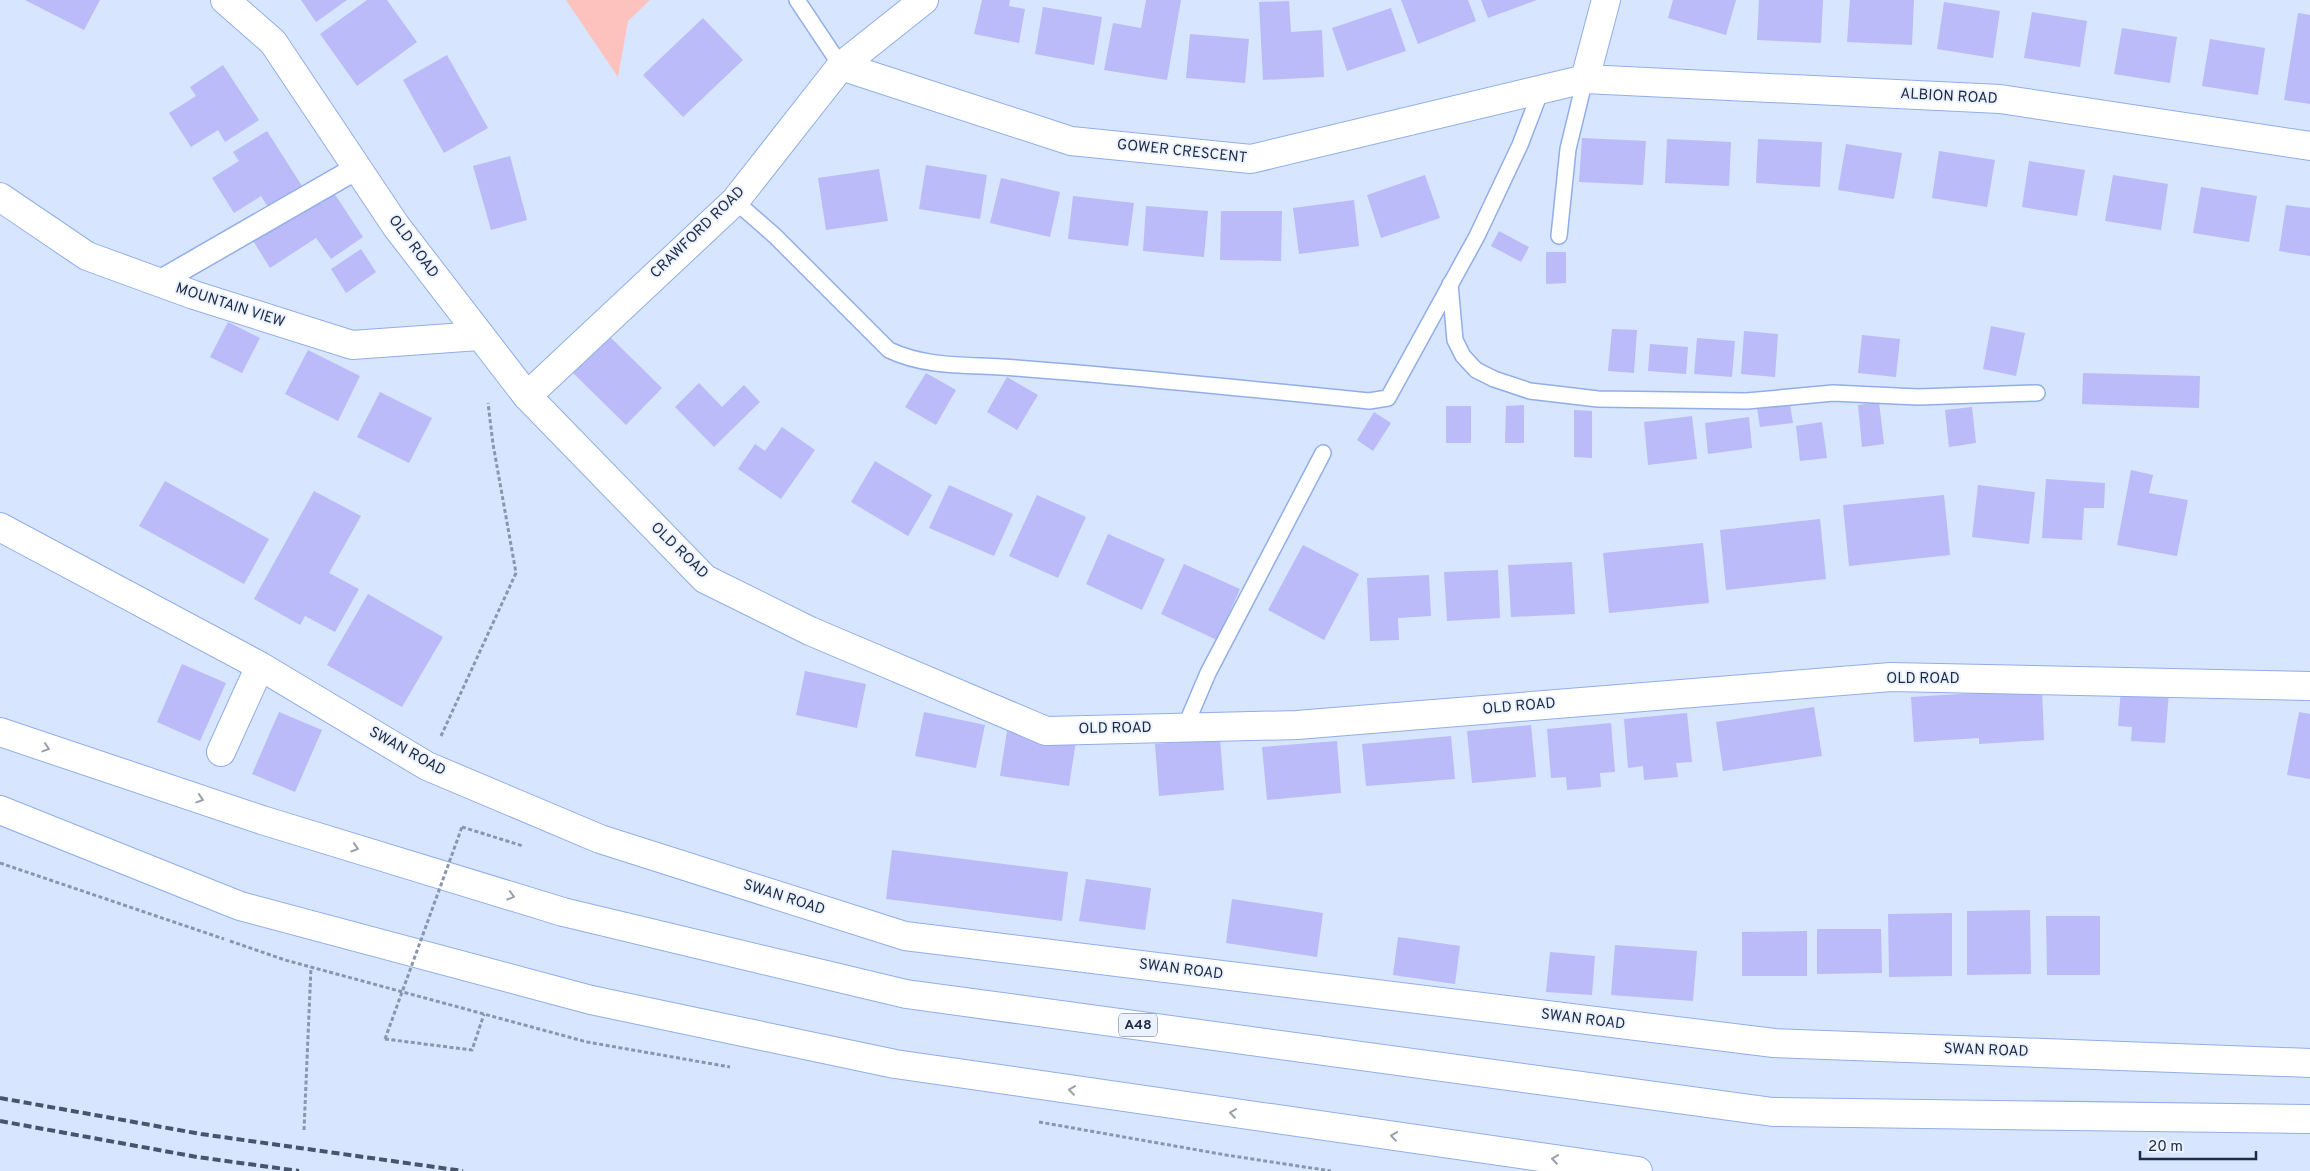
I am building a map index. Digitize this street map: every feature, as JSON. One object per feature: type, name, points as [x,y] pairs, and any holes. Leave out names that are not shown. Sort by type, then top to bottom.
[{"type":"street","name":"OLD ROAD","points":[[225,0],[273,42],[396,226],[527,396],[705,579],[810,631],[1046,731],[1297,725],[1891,677],[2310,686]]},
{"type":"street","name":"CRAWFORD ROAD","points":[[527,396],[735,201],[841,66],[924,0]]},
{"type":"street","points":[[1585,79],[1606,0]]},
{"type":"street","name":"GOWER CRESCENT","points":[[841,66],[1071,141],[1251,160],[1585,79]]},
{"type":"street","name":"ALBION ROAD","points":[[1585,79],[2000,99],[2310,146]]},
{"type":"street","points":[[159,282],[357,168]]},
{"type":"street","name":"MOUNTAIN VIEW","points":[[0,197],[87,256],[159,282],[352,345],[479,336]]},
{"type":"street","name":"SWAN ROAD","points":[[0,526],[260,666],[427,766],[600,839],[905,936],[1774,1043],[2310,1063]]},
{"type":"street","points":[[221,752],[260,666]]},
{"type":"street","name":"A48","points":[[0,732],[262,820],[563,912],[906,994],[1773,1112],[2310,1119]]},
{"type":"street","points":[[0,810],[240,906],[590,1000],[894,1064],[1638,1171]]},
{"type":"lane","points":[[796,0],[841,66]]},
{"type":"lane","points":[[1559,236],[1568,149],[1585,79]]},
{"type":"lane","points":[[735,201],[775,236],[889,350],[901,356],[948,366],[1016,368],[1369,401],[1378,400],[1388,398],[1477,236],[1508,170],[1540,90]]},
{"type":"lane","points":[[1450,284],[1455,340],[1463,356],[1476,370],[1494,379],[1530,392],[1598,399],[1747,401],[1833,393],[1918,396],[2037,394]]},
{"type":"lane","points":[[1185,727],[1208,673],[1324,452]]},
{"type":"path","points":[[427,766],[516,573],[493,444],[487,395]]},
{"type":"path","points":[[484,1014],[472,1050],[386,1039],[462,827],[532,849]]},
{"type":"path","points":[[304,1130],[311,967]]},
{"type":"shaded area","points":[[566,0],[650,0],[628,21],[618,77]]},
{"type":"building","points":[[25,0],[100,0],[84,30]]},
{"type":"building","points":[[301,0],[347,0],[316,22]]},
{"type":"building","points":[[367,0],[387,0],[417,42],[357,86],[320,34]]},
{"type":"building","points":[[982,0],[1010,0],[1009,6],[1025,9],[1019,43],[974,34]]},
{"type":"building","points":[[1146,0],[1181,0],[1167,80],[1104,70],[1113,23],[1141,28]]},
{"type":"building","points":[[1401,0],[1468,0],[1476,21],[1418,44]]},
{"type":"building","points":[[1481,0],[1537,0],[1488,18]]},
{"type":"building","points":[[1673,0],[1736,0],[1726,35],[1668,18]]},
{"type":"building","points":[[1759,0],[1823,0],[1821,43],[1757,40]]},
{"type":"building","points":[[1850,0],[1914,0],[1912,45],[1847,42]]},
{"type":"building","points":[[1289,1],[1291,32],[1322,30],[1324,77],[1263,80],[1259,2]]},
{"type":"building","points":[[1944,2],[2000,11],[1993,58],[1937,49]]},
{"type":"building","points":[[1043,7],[1102,17],[1094,65],[1035,54]]},
{"type":"building","points":[[1391,8],[1406,51],[1347,71],[1332,28]]},
{"type":"building","points":[[2032,12],[2087,21],[2080,67],[2024,58]]},
{"type":"building","points":[[2298,13],[2310,15],[2310,104],[2284,100]]},
{"type":"building","points":[[703,18],[743,60],[683,117],[643,75]]},
{"type":"building","points":[[2122,28],[2177,37],[2170,83],[2114,74]]},
{"type":"building","points":[[1190,34],[1249,39],[1245,83],[1186,78]]},
{"type":"building","points":[[2210,39],[2265,48],[2258,95],[2202,86]]},
{"type":"building","points":[[447,55],[488,128],[444,153],[403,80]]},
{"type":"building","points":[[223,65],[259,120],[225,142],[218,130],[191,147],[169,113],[196,96],[190,87]]},
{"type":"building","points":[[267,131],[302,186],[268,207],[261,196],[234,213],[212,178],[239,161],[233,152]]},
{"type":"building","points":[[1582,138],[1646,141],[1643,185],[1579,182]]},
{"type":"building","points":[[1667,139],[1731,142],[1729,186],[1665,183]]},
{"type":"building","points":[[1758,139],[1822,142],[1820,187],[1756,183]]},
{"type":"building","points":[[1846,144],[1902,153],[1894,199],[1838,190]]},
{"type":"building","points":[[1939,151],[1995,160],[1987,207],[1932,198]]},
{"type":"building","points":[[510,156],[527,220],[491,230],[473,166]]},
{"type":"building","points":[[2029,161],[2085,170],[2077,216],[2022,207]]},
{"type":"building","points":[[926,165],[987,175],[980,219],[919,209]]},
{"type":"building","points":[[879,169],[888,221],[826,230],[818,178]]},
{"type":"building","points":[[1425,175],[1440,218],[1381,238],[1367,195]]},
{"type":"building","points":[[2113,175],[2168,184],[2161,230],[2105,221]]},
{"type":"building","points":[[1001,178],[1060,192],[1050,237],[990,223]]},
{"type":"building","points":[[330,187],[363,237],[331,259],[316,238],[270,268],[252,239]]},
{"type":"building","points":[[2201,187],[2257,196],[2249,242],[2193,233]]},
{"type":"building","points":[[1073,196],[1134,203],[1128,246],[1068,239]]},
{"type":"building","points":[[1354,200],[1359,246],[1299,254],[1293,208]]},
{"type":"building","points":[[2286,205],[2310,208],[2310,256],[2279,251]]},
{"type":"building","points":[[1146,206],[1208,211],[1204,257],[1143,251]]},
{"type":"building","points":[[1221,211],[1282,211],[1281,261],[1220,260]]},
{"type":"building","points":[[1499,231],[1529,247],[1521,262],[1491,246]]},
{"type":"building","points":[[361,249],[376,272],[346,293],[331,269]]},
{"type":"building","points":[[1546,252],[1566,252],[1566,283],[1546,284]]},
{"type":"building","points":[[228,322],[260,338],[242,373],[210,357]]},
{"type":"building","points":[[1991,326],[2025,333],[2016,376],[1983,369]]},
{"type":"building","points":[[1612,329],[1637,330],[1634,373],[1608,371]]},
{"type":"building","points":[[1744,331],[1778,334],[1775,377],[1741,374]]},
{"type":"building","points":[[607,334],[662,388],[626,425],[571,371]]},
{"type":"building","points":[[1862,335],[1900,339],[1896,377],[1858,373]]},
{"type":"building","points":[[1697,338],[1735,341],[1732,377],[1694,374]]},
{"type":"building","points":[[1650,344],[1688,347],[1686,374],[1648,371]]},
{"type":"building","points":[[308,350],[360,376],[338,421],[285,394]]},
{"type":"building","points":[[926,373],[956,390],[936,425],[905,407]]},
{"type":"building","points":[[2083,373],[2200,376],[2199,408],[2082,404]]},
{"type":"building","points":[[1007,377],[1038,395],[1017,430],[987,412]]},
{"type":"building","points":[[699,383],[722,407],[744,385],[760,402],[714,447],[675,407]]},
{"type":"building","points":[[380,392],[432,418],[409,463],[357,437]]},
{"type":"building","points":[[1879,402],[1884,444],[1862,447],[1858,405]]},
{"type":"building","points":[[1790,404],[1793,423],[1760,427],[1757,408]]},
{"type":"building","points":[[1524,405],[1524,443],[1505,443],[1506,406]]},
{"type":"building","points":[[1446,406],[1471,406],[1471,443],[1446,443]]},
{"type":"building","points":[[1972,407],[1976,443],[1949,447],[1945,410]]},
{"type":"building","points":[[1574,410],[1592,411],[1592,458],[1574,457]]},
{"type":"building","points":[[1374,412],[1391,423],[1373,451],[1357,440]]},
{"type":"building","points":[[1692,416],[1697,459],[1648,465],[1644,422]]},
{"type":"building","points":[[1749,417],[1752,448],[1708,454],[1705,423]]},
{"type":"building","points":[[1822,422],[1827,458],[1800,461],[1796,426]]},
{"type":"building","points":[[782,427],[815,450],[781,499],[738,469],[755,444],[765,451]]},
{"type":"building","points":[[875,461],[932,495],[908,536],[851,502]]},
{"type":"building","points":[[2131,470],[2153,475],[2149,493],[2188,500],[2177,556],[2117,545]]},
{"type":"building","points":[[2046,479],[2105,483],[2104,508],[2084,508],[2082,540],[2042,538]]},
{"type":"building","points":[[165,481],[269,539],[244,584],[139,526]]},
{"type":"building","points":[[949,485],[1013,514],[994,556],[929,528]]},
{"type":"building","points":[[1978,485],[2035,492],[2029,544],[1972,537]]},
{"type":"building","points":[[314,491],[361,516],[329,573],[359,589],[335,632],[305,616],[300,625],[254,599]]},
{"type":"building","points":[[1037,495],[1086,517],[1058,578],[1009,556]]},
{"type":"building","points":[[1944,495],[1950,555],[1849,566],[1843,505]]},
{"type":"building","points":[[1820,519],[1826,579],[1726,590],[1720,530]]},
{"type":"building","points":[[1108,534],[1165,559],[1142,610],[1086,584]]},
{"type":"building","points":[[1703,543],[1709,603],[1609,613],[1603,553]]},
{"type":"building","points":[[1303,545],[1359,574],[1324,640],[1268,610]]},
{"type":"building","points":[[1572,562],[1575,614],[1511,617],[1508,565]]},
{"type":"building","points":[[1184,564],[1240,589],[1217,640],[1161,614]]},
{"type":"building","points":[[1498,570],[1500,618],[1447,621],[1444,572]]},
{"type":"building","points":[[1429,575],[1431,616],[1398,618],[1399,640],[1370,641],[1367,578]]},
{"type":"building","points":[[368,594],[443,637],[402,707],[327,665]]},
{"type":"building","points":[[182,664],[226,683],[200,741],[157,722]]},
{"type":"building","points":[[805,671],[866,684],[857,728],[796,715]]},
{"type":"building","points":[[2121,688],[2169,691],[2165,743],[2131,741],[2132,727],[2118,726]]},
{"type":"building","points":[[2042,689],[2044,740],[1979,744],[1979,738],[1914,742],[1911,697]]},
{"type":"building","points":[[1814,707],[1822,756],[1723,771],[1716,722]]},
{"type":"building","points":[[279,712],[322,730],[295,792],[252,774]]},
{"type":"building","points":[[924,712],[985,725],[976,768],[915,756]]},
{"type":"building","points":[[2299,712],[2310,714],[2310,779],[2287,775]]},
{"type":"building","points":[[1687,713],[1692,762],[1676,763],[1678,777],[1644,780],[1643,766],[1628,768],[1624,719]]},
{"type":"building","points":[[1611,723],[1615,772],[1600,773],[1601,787],[1567,790],[1566,777],[1551,778],[1547,729]]},
{"type":"building","points":[[1531,725],[1536,777],[1472,783],[1467,731]]},
{"type":"building","points":[[1007,731],[1076,741],[1069,786],[1000,776]]},
{"type":"building","points":[[1451,736],[1455,779],[1366,786],[1362,744]]},
{"type":"building","points":[[1220,739],[1224,790],[1159,796],[1155,744]]},
{"type":"building","points":[[1337,741],[1341,793],[1267,800],[1262,747]]},
{"type":"building","points":[[892,850],[1068,872],[1062,921],[886,899]]},
{"type":"building","points":[[1086,879],[1151,888],[1145,930],[1079,921]]},
{"type":"building","points":[[1232,899],[1323,913],[1317,957],[1226,943]]},
{"type":"building","points":[[2030,910],[2031,974],[1967,975],[1967,911]]},
{"type":"building","points":[[1952,913],[1952,976],[1889,977],[1888,914]]},
{"type":"building","points":[[2046,916],[2100,916],[2100,975],[2047,975]]},
{"type":"building","points":[[1817,929],[1881,929],[1882,973],[1817,974]]},
{"type":"building","points":[[1807,931],[1807,976],[1742,976],[1742,932]]},
{"type":"building","points":[[1398,937],[1460,946],[1455,984],[1393,975]]},
{"type":"building","points":[[1615,945],[1697,951],[1693,1001],[1611,995]]},
{"type":"building","points":[[1550,952],[1595,956],[1592,995],[1546,992]]},
{"type":"railway","points":[[0,1098],[201,1134],[463,1171]]},
{"type":"railway","points":[[0,1121],[197,1157],[299,1171]]}]
